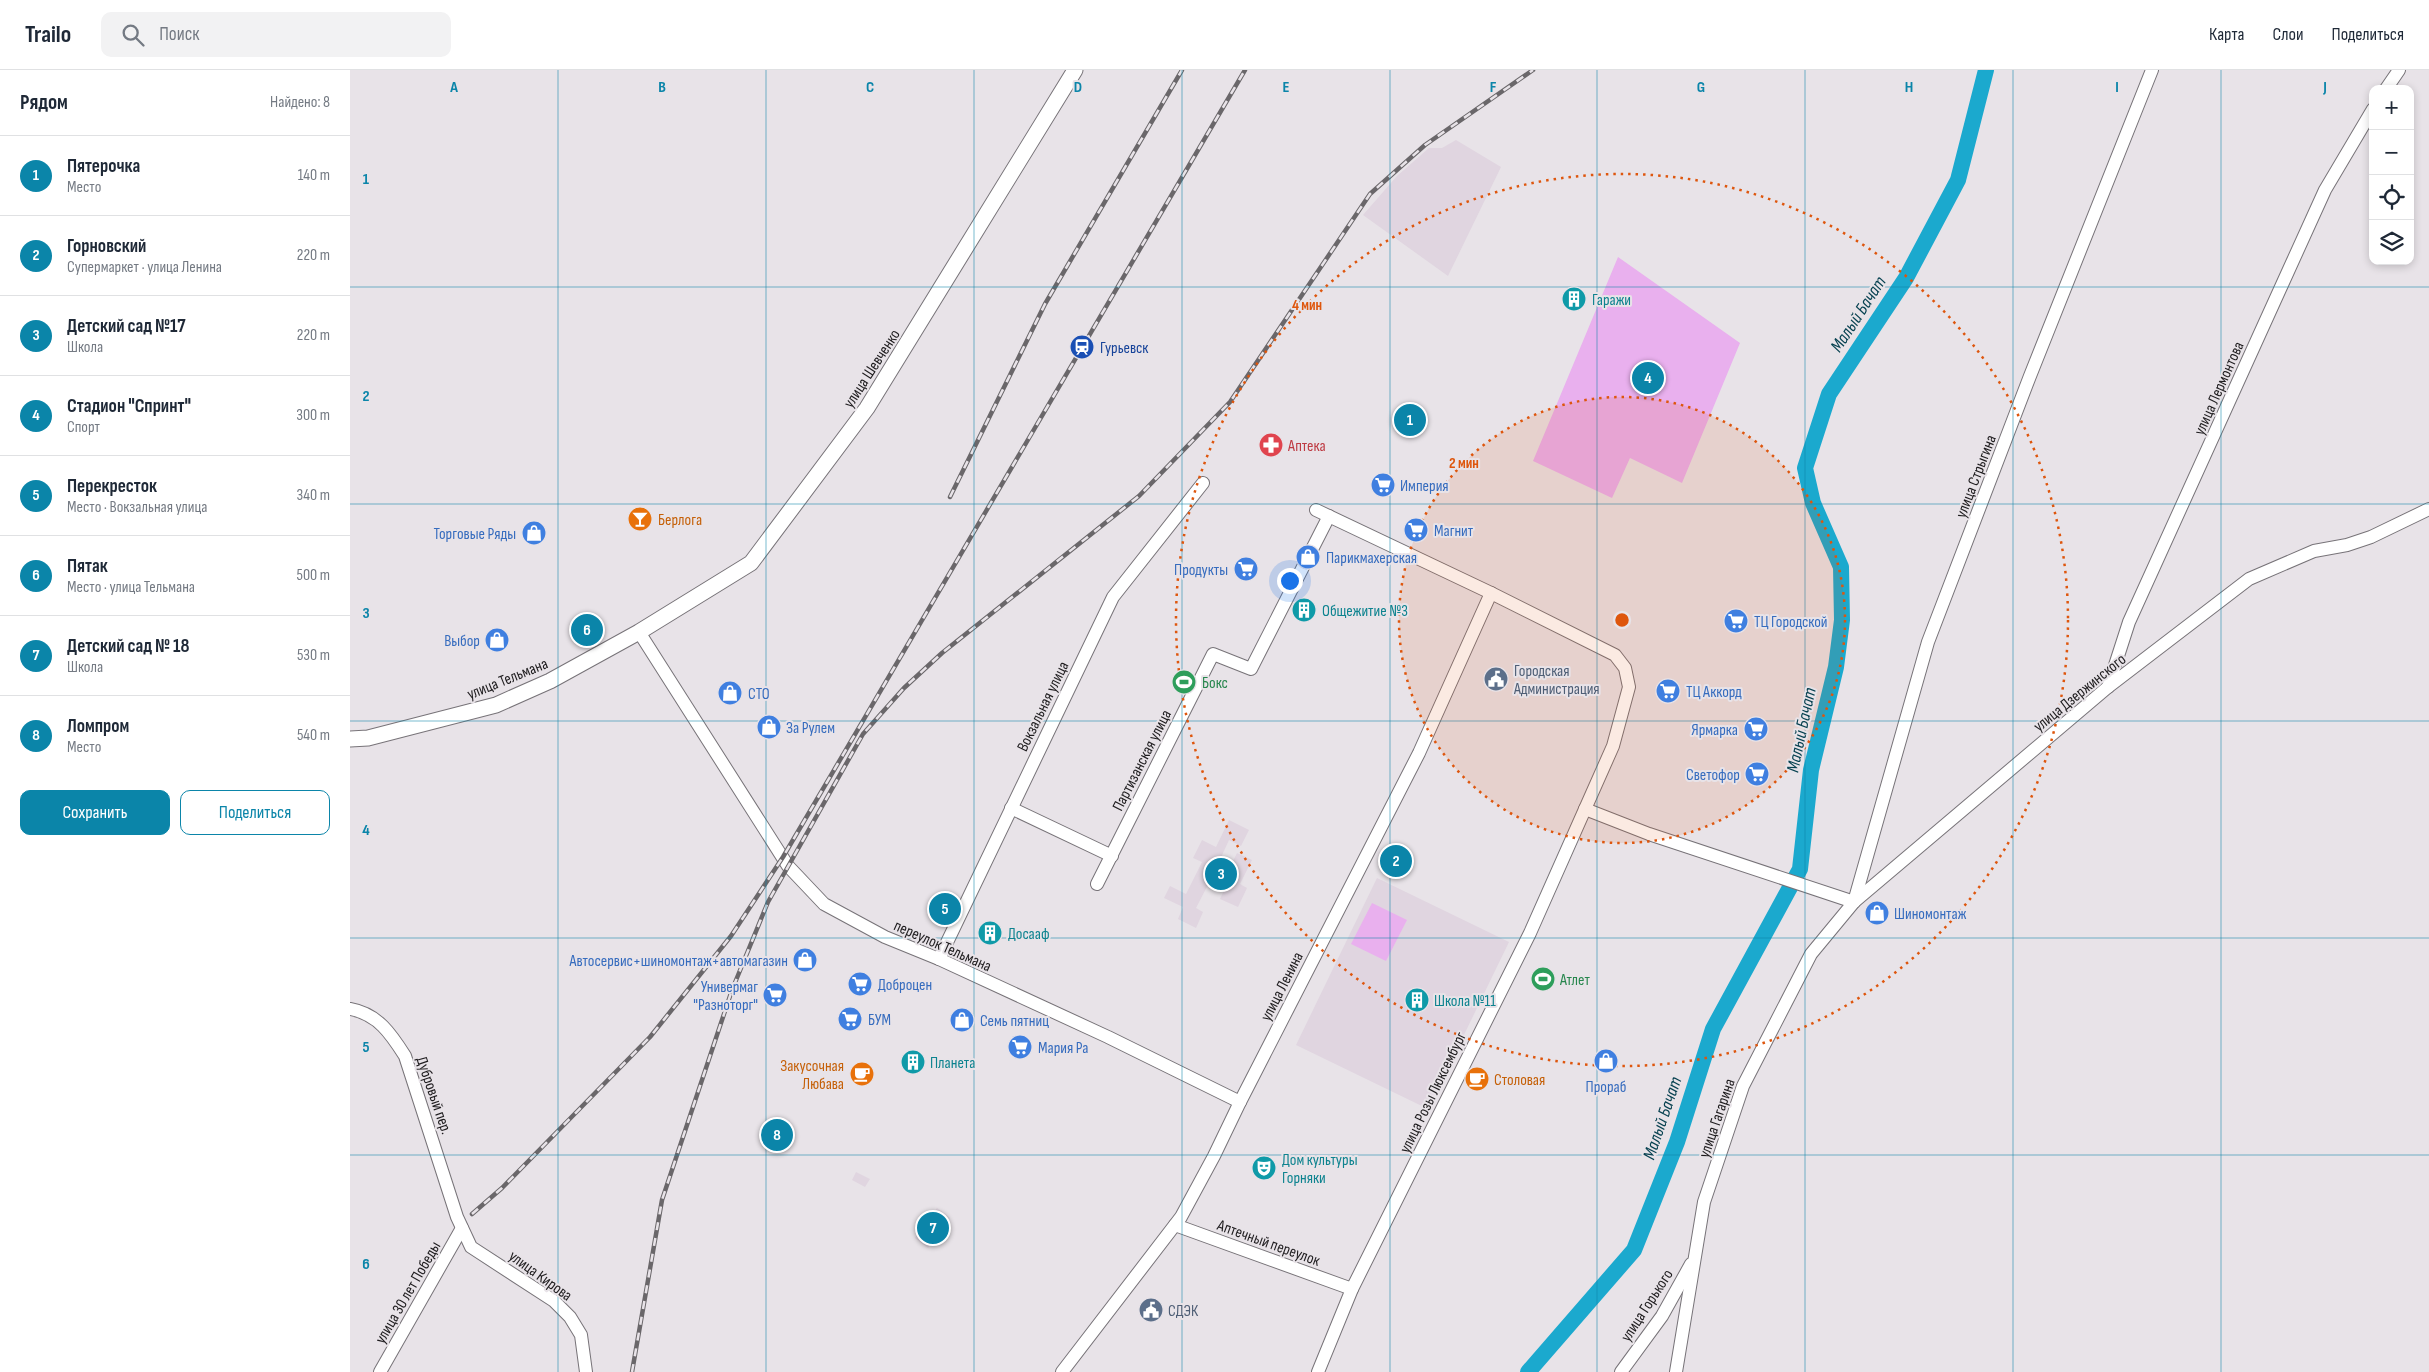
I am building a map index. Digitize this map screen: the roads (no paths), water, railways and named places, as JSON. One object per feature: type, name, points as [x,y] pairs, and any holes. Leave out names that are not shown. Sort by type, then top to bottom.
[{"type":"main road","name":"улица Шевченко","points":[[640,632],[751,563],[867,408],[1075,70]]},
{"type":"main road","name":"улица Тельмана","points":[[350,739],[368,738],[496,705],[550,681],[640,632]]},
{"type":"street","name":"улица Стрыгина","points":[[1854,902],[1928,642],[2030,376],[2152,70]]},
{"type":"street","points":[[2389,85],[2399,70]]},
{"type":"street","name":"улица Лермонтова","points":[[2108,687],[2129,622],[2325,190],[2369,117]]},
{"type":"street","name":"Вокзальная улица","points":[[939,959],[1113,597],[1203,483]]},
{"type":"street","name":"улица Дзержинского","points":[[1854,902],[2108,687],[2249,579],[2314,551],[2347,545],[2371,537],[2429,509]]},
{"type":"street","points":[[1316,510],[1491,593]]},
{"type":"street","name":"Партизанская улица","points":[[1097,884],[1212,654],[1251,669],[1329,516]]},
{"type":"street","name":"улица Розы Люксембург","points":[[1318,1372],[1352,1289],[1530,933],[1613,746],[1628,687],[1625,668],[1615,655],[1491,593]]},
{"type":"street","name":"улица Ленина","points":[[1062,1372],[1174,1225],[1214,1156],[1419,752],[1491,593]]},
{"type":"street","name":"переулок Тельмана","points":[[640,632],[788,866],[824,904],[885,937],[939,959],[1108,1037],[1240,1102]]},
{"type":"street","points":[[1011,808],[1112,856]]},
{"type":"street","points":[[1585,809],[1649,834],[1854,902]]},
{"type":"street","name":"улица Гагарина","points":[[1676,1372],[1704,1202],[1742,1086],[1811,954],[1854,902]]},
{"type":"street","name":"Дубровый пер.","points":[[350,1009],[359,1010],[378,1020],[391,1034],[405,1056],[460,1222]]},
{"type":"street","name":"улица 30 лет Победы","points":[[380,1372],[460,1222]]},
{"type":"street","name":"улица Кирова","points":[[460,1222],[472,1247],[554,1301],[570,1317],[581,1335],[586,1372]]},
{"type":"street","name":"Аптечный переулок","points":[[1174,1225],[1352,1289]]},
{"type":"street","name":"улица Горького","points":[[1621,1372],[1662,1316],[1696,1255]]},
{"type":"waterway","name":"Малый Бачат","points":[[1528,1372],[1634,1250],[1677,1142],[1713,1029],[1800,869],[1811,770],[1836,667],[1842,620],[1841,567],[1813,503],[1805,468],[1829,394],[1906,278],[1958,180],[1986,70]]},
{"type":"railway","points":[[950,497],[1045,304],[1182,70]]},
{"type":"railway","points":[[472,1214],[502,1188],[650,1037],[731,936],[783,857],[1245,70]]},
{"type":"railway","points":[[632,1372],[662,1200],[732,990],[768,902],[863,734],[904,688],[942,653],[1139,496],[1230,402],[1370,194],[1425,145],[1533,70]]},
{"type":"place","name":"Гаражи","points":[[1574,299]]},
{"type":"place","name":"Гурьевск","points":[[1082,347]]},
{"type":"place","name":"Стадион \"Спринт\"","points":[[1648,378]]},
{"type":"place","name":"Пятерочка","points":[[1410,420]]},
{"type":"place","name":"Аптека","points":[[1271,445]]},
{"type":"place","name":"Империя","points":[[1383,485]]},
{"type":"place","name":"Берлога","points":[[640,519]]},
{"type":"place","name":"Магнит","points":[[1416,530]]},
{"type":"place","name":"Торговые Ряды","points":[[534,533]]},
{"type":"place","name":"Парикмахерская","points":[[1308,557]]},
{"type":"place","name":"Продукты","points":[[1246,569]]},
{"type":"place","name":"Общежитие №3","points":[[1304,610]]},
{"type":"place","name":"ТЦ Городской","points":[[1736,621]]},
{"type":"place","name":"Пятак","points":[[587,630]]},
{"type":"place","name":"Выбор","points":[[497,640]]},
{"type":"place","name":"Городская Администрация","points":[[1496,679]]},
{"type":"place","name":"Бокс","points":[[1184,682]]},
{"type":"place","name":"ТЦ Аккорд","points":[[1668,691]]},
{"type":"place","name":"СТО","points":[[730,693]]},
{"type":"place","name":"За Рулем","points":[[769,727]]},
{"type":"place","name":"Ярмарка","points":[[1756,729]]},
{"type":"place","name":"Светофор","points":[[1757,774]]},
{"type":"place","name":"Горновский","points":[[1396,861]]},
{"type":"place","name":"Детский сад №17","points":[[1221,874]]},
{"type":"place","name":"Перекресток","points":[[945,909]]},
{"type":"place","name":"Шиномонтаж","points":[[1877,913]]},
{"type":"place","name":"Досааф","points":[[990,933]]},
{"type":"place","name":"Автосервис+шиномонтаж+автомагазин","points":[[805,960]]},
{"type":"place","name":"Атлет","points":[[1543,979]]},
{"type":"place","name":"Доброцен","points":[[860,984]]},
{"type":"place","name":"Универмаг \"Разноторг\"","points":[[775,995]]},
{"type":"place","name":"Школа №11","points":[[1417,1000]]},
{"type":"place","name":"БУМ","points":[[850,1019]]},
{"type":"place","name":"Семь пятниц","points":[[962,1020]]},
{"type":"place","name":"Мария Ра","points":[[1020,1047]]},
{"type":"place","name":"Прораб","points":[[1606,1061]]},
{"type":"place","name":"Планета","points":[[913,1062]]},
{"type":"place","name":"Закусочная Любава","points":[[862,1074]]},
{"type":"place","name":"Столовая","points":[[1477,1079]]},
{"type":"place","name":"Ломпром","points":[[777,1135]]},
{"type":"place","name":"Дом культуры Горняки","points":[[1264,1168]]},
{"type":"place","name":"Детский сад № 18","points":[[933,1228]]},
{"type":"place","name":"СДЭК","points":[[1151,1310]]}]
